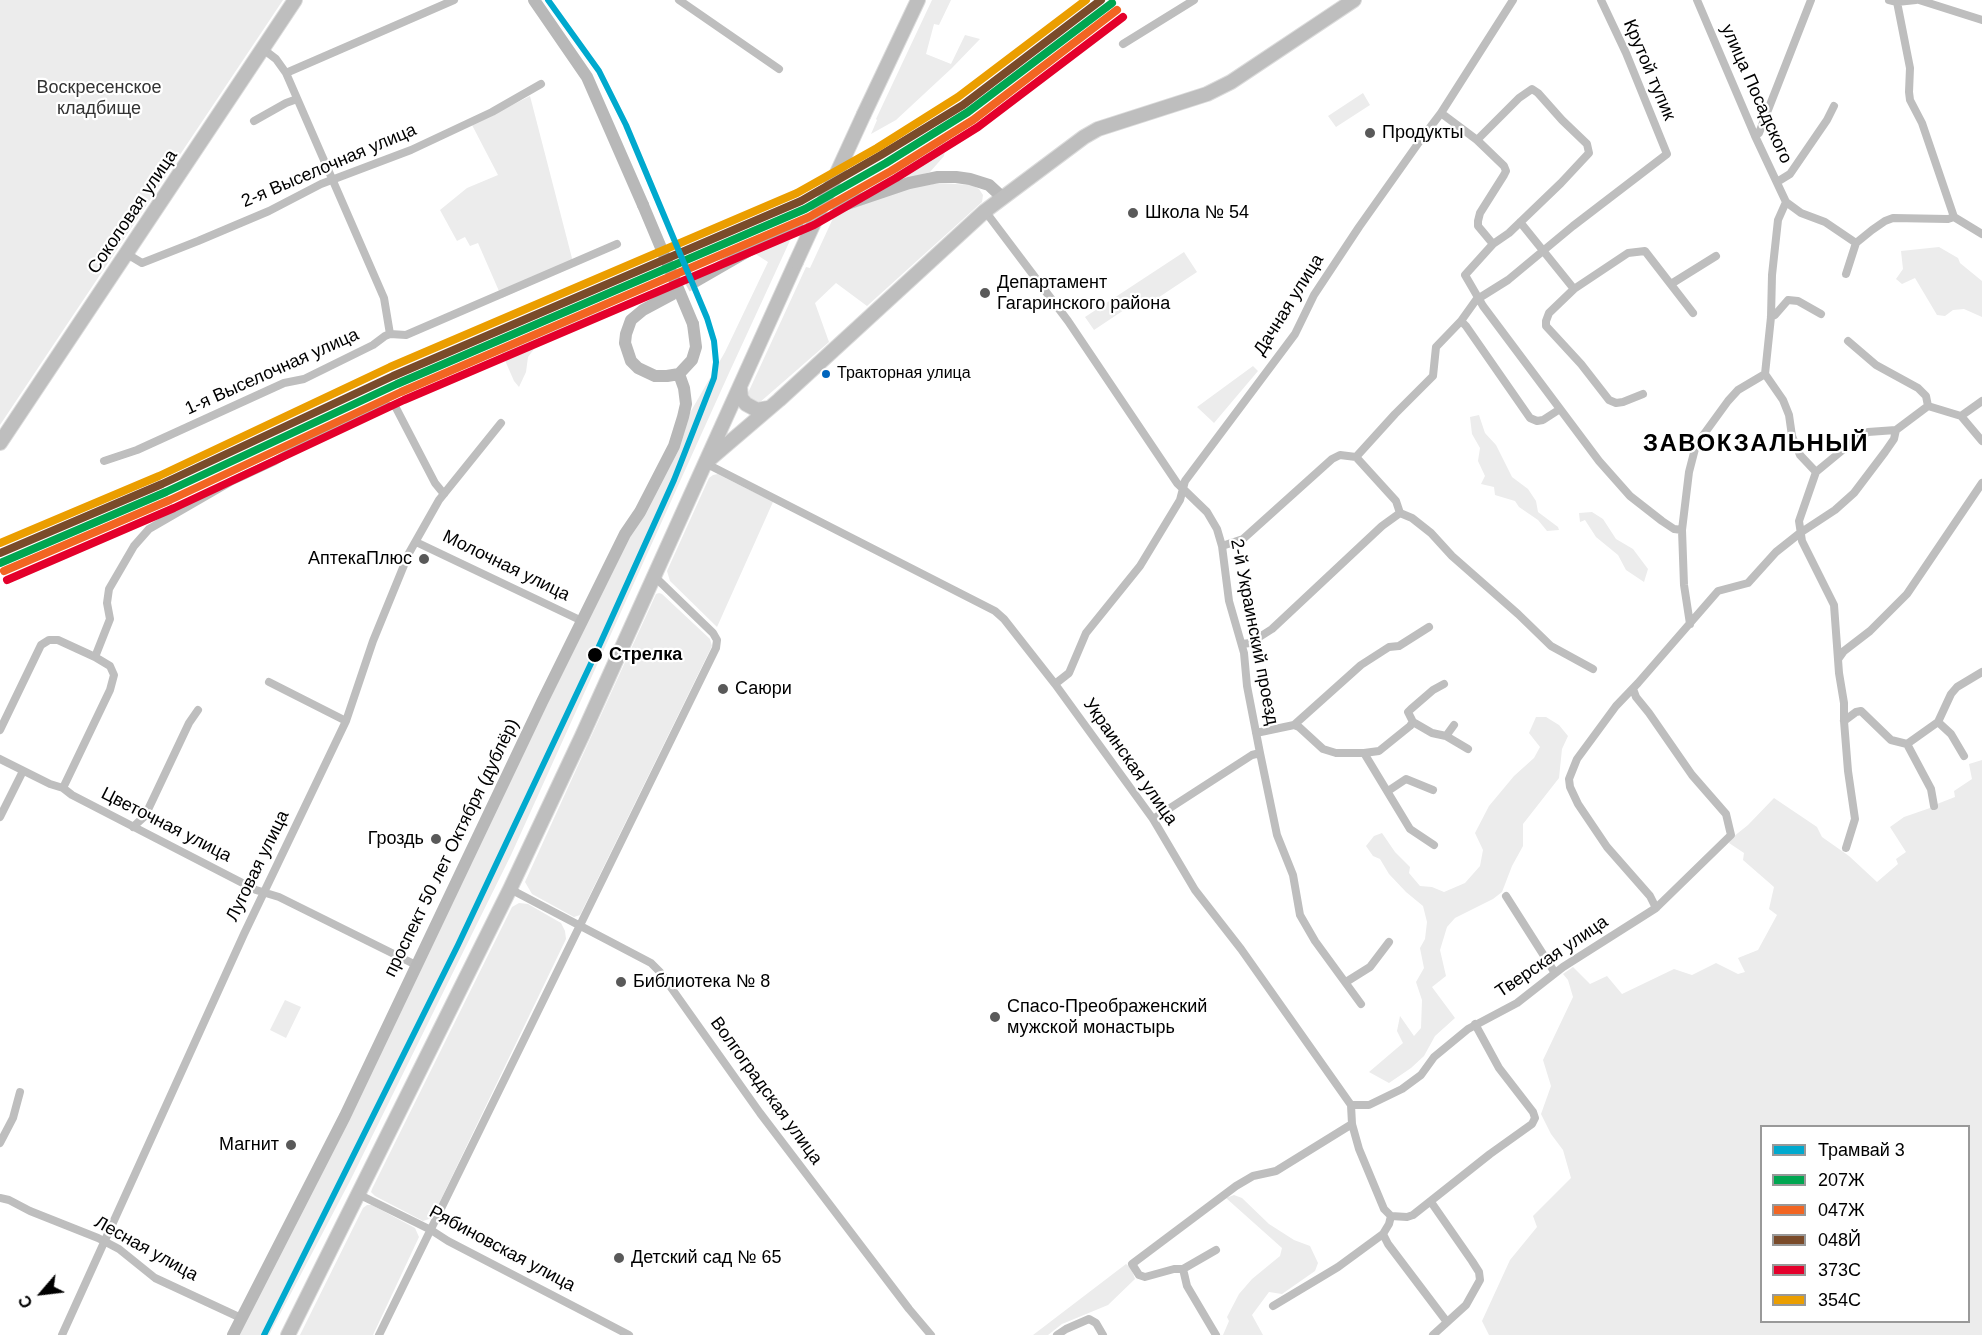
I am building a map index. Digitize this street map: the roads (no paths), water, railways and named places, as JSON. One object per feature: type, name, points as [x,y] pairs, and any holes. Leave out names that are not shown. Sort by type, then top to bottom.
[{"type":"main road","name":"Соколовая улица","points":[[0,443],[295,0]]},
{"type":"main road","points":[[288,1335],[510,889],[918,0]]},
{"type":"main road","points":[[705,463],[779,400],[986,211],[1084,137],[1098,129],[1177,105],[1215,90],[1278,52],[1354,0]]},
{"type":"main road","points":[[740,387],[741,398],[746,404],[757,410],[768,408]]},
{"type":"street","points":[[286,73],[454,0]]},
{"type":"street","points":[[534,0],[587,77],[693,324],[696,347],[692,360],[679,374],[655,376],[638,368],[631,361],[625,343],[626,334],[630,321],[643,310],[671,295]]},
{"type":"street","points":[[679,0],[779,69]]},
{"type":"street","points":[[1123,44],[1194,0]]},
{"type":"street","name":"Дачная улица","points":[[1055,684],[1070,673],[1086,633],[1140,566],[1180,500],[1185,481],[1295,334],[1314,295],[1359,227],[1442,113],[1513,0]]},
{"type":"street","name":"Крутой тупик","points":[[1544,251],[1572,226],[1667,154],[1626,53],[1601,0]]},
{"type":"street","name":"улица Посадского","points":[[1697,0],[1786,202]]},
{"type":"street","points":[[1755,136],[1760,133],[1811,0]]},
{"type":"street","points":[[1982,20],[1918,0],[1893,1],[1910,68],[1910,100],[1922,123],[1954,217],[1982,234]]},
{"type":"street","points":[[262,49],[276,58],[286,73],[384,298],[390,334]]},
{"type":"street","name":"2-я Выселочная улица","points":[[126,254],[142,262],[269,211],[321,184],[411,150],[492,112],[541,84]]},
{"type":"street","points":[[1477,140],[1519,98],[1532,89],[1587,144],[1589,153],[1561,183],[1509,233],[1493,244],[1465,274],[1484,306],[1599,461],[1630,496],[1674,529],[1682,530]]},
{"type":"street","points":[[254,121],[297,99]]},
{"type":"street","points":[[1777,182],[1790,174],[1834,106]]},
{"type":"street","points":[[1442,113],[1477,140],[1504,166],[1506,171],[1480,213],[1478,221],[1478,226],[1493,244]]},
{"type":"street","points":[[838,207],[909,183],[938,177],[970,179],[989,185],[1003,198]]},
{"type":"street","points":[[1816,472],[1800,455],[1792,436],[1786,407],[1765,374],[1778,220],[1786,202],[1801,213],[1825,222],[1856,243]]},
{"type":"street","name":"2-й Украинский проезд","points":[[986,211],[1068,321],[1182,489],[1207,512],[1217,529],[1222,546],[1229,601],[1242,644],[1247,686],[1277,835],[1293,875],[1300,915],[1361,1004]]},
{"type":"street","points":[[1846,274],[1856,243],[1885,221],[1893,218],[1948,219],[1954,217]]},
{"type":"street","points":[[1520,222],[1574,289]]},
{"type":"street","points":[[696,281],[797,225]]},
{"type":"street","name":"1-я Выселочная улица","points":[[104,460],[137,450],[284,383],[303,379],[373,345],[390,334],[406,335],[617,244]]},
{"type":"street","points":[[1356,457],[1362,448],[1433,376],[1437,347],[1480,297],[1508,280],[1544,251]]},
{"type":"street","points":[[1643,394],[1623,402],[1617,403],[1609,400],[1581,364],[1546,326],[1549,314],[1574,289],[1628,253],[1644,251],[1693,313]]},
{"type":"street","points":[[1671,284],[1716,256]]},
{"type":"street","points":[[1771,316],[1775,315],[1788,300],[1798,301],[1821,314]]},
{"type":"street","points":[[1461,321],[1530,418],[1537,421],[1543,420],[1560,409]]},
{"type":"street","points":[[1848,340],[1876,364],[1918,388],[1926,396],[1928,406]]},
{"type":"street","name":"проспект 50 лет Октября (дублёр)","points":[[233,1335],[345,1116],[625,534],[640,512],[674,446],[686,404],[679,374]]},
{"type":"street","points":[[1690,624],[1684,585],[1682,530],[1689,471],[1696,445],[1738,390],[1765,374]]},
{"type":"street","points":[[1961,416],[1982,401]]},
{"type":"street","points":[[95,657],[110,619],[106,603],[109,589],[134,546],[149,529],[223,485],[275,461],[309,441],[385,406],[395,406],[435,483],[444,494]]},
{"type":"street","points":[[1928,406],[1961,416],[1982,441]]},
{"type":"street","points":[[1846,848],[1854,819],[1834,605],[1800,533],[1799,521],[1816,472],[1856,439],[1868,432],[1896,430],[1928,406]]},
{"type":"street","name":"Луговая улица","points":[[62,1335],[264,892],[346,721],[388,600],[409,553],[444,494],[501,423]]},
{"type":"street","points":[[1656,908],[1650,896],[1607,847],[1578,804],[1569,778],[1577,759],[1594,733],[1718,591],[1748,583],[1776,552],[1854,494],[1894,439],[1896,430]]},
{"type":"street","points":[[1222,546],[1243,539],[1332,459],[1340,454],[1356,457],[1396,501],[1401,513],[1431,532],[1452,556],[1551,646],[1593,669]]},
{"type":"street","name":"Украинская улица","points":[[705,463],[995,611],[1004,619],[1055,684],[1153,819],[1195,890],[1241,949],[1351,1104]]},
{"type":"street","points":[[1839,658],[1907,594],[1982,483]]},
{"type":"street","points":[[1242,644],[1250,643],[1272,629],[1382,526],[1401,513]]},
{"type":"street","name":"Молочная улица","points":[[417,542],[582,621]]},
{"type":"street","points":[[379,1335],[716,648],[717,640],[713,633],[654,576]]},
{"type":"street","points":[[1256,733],[1294,725],[1361,665],[1389,647],[1399,646],[1429,627]]},
{"type":"street","points":[[0,730],[40,645],[49,640],[58,640],[110,666],[114,675],[110,690],[63,788]]},
{"type":"street","points":[[1906,744],[1938,722],[1951,694],[1957,687],[1982,672]]},
{"type":"street","points":[[269,682],[346,721]]},
{"type":"street","points":[[1444,684],[1433,690],[1408,712],[1413,722],[1432,733],[1446,736],[1468,749]]},
{"type":"street","name":"Тверская улица","points":[[1351,1104],[1370,1105],[1402,1089],[1421,1075],[1441,1051],[1475,1024],[1517,1003],[1555,973],[1656,908],[1731,835],[1726,814],[1692,775],[1636,698],[1633,689]]},
{"type":"street","points":[[133,827],[144,816],[189,723],[198,710]]},
{"type":"street","points":[[1844,721],[1861,711],[1891,740],[1906,744],[1931,789],[1934,806]]},
{"type":"street","points":[[1294,725],[1323,749],[1336,753],[1364,753],[1379,751],[1413,722]]},
{"type":"street","points":[[1938,722],[1951,734],[1964,756]]},
{"type":"street","points":[[1446,736],[1454,725]]},
{"type":"street","points":[[1153,819],[1252,755],[1260,753]]},
{"type":"street","points":[[1364,753],[1410,830],[1434,846]]},
{"type":"street","name":"Цветочная улица","points":[[0,759],[63,788],[72,795],[256,890],[308,911],[416,965]]},
{"type":"street","points":[[0,818],[23,771]]},
{"type":"street","points":[[1388,791],[1406,779],[1433,790]]},
{"type":"street","name":"Волгоградская улица","points":[[510,889],[651,963],[660,972],[760,1113],[931,1335]]},
{"type":"street","points":[[1506,896],[1555,973]]},
{"type":"street","points":[[1346,982],[1370,967],[1389,942]]},
{"type":"street","points":[[1351,1104],[1352,1124],[1359,1149],[1384,1209],[1391,1216],[1407,1217],[1431,1202],[1490,1154],[1532,1124],[1535,1118],[1533,1112],[1499,1068],[1475,1024]]},
{"type":"street","points":[[0,1143],[13,1118],[20,1092]]},
{"type":"street","points":[[1216,1250],[1183,1269],[1173,1269],[1145,1278],[1139,1275],[1132,1264],[1236,1186],[1253,1176],[1276,1171],[1352,1124]]},
{"type":"street","name":"Рябиновская улица","points":[[358,1194],[629,1335]]},
{"type":"street","name":"Лесная улица","points":[[0,1198],[104,1241],[119,1249],[155,1278],[241,1318]]},
{"type":"street","points":[[1431,1202],[1479,1272],[1480,1280],[1466,1305],[1433,1335]]},
{"type":"street","points":[[1273,1306],[1338,1267],[1383,1234],[1391,1216]]},
{"type":"street","points":[[1383,1234],[1388,1244],[1448,1322]]},
{"type":"street","points":[[1183,1269],[1187,1286],[1216,1335]]},
{"type":"street","points":[[1057,1335],[1089,1319],[1096,1323],[1103,1335]]},
{"type":"tunnel","points":[[797,225],[838,207]]},
{"type":"tunnel","points":[[671,295],[696,281]]},
{"type":"tram line","name":"3","points":[[264,1335],[458,945],[595,655],[674,480],[714,378],[716,362],[714,341],[707,318],[626,125],[599,71],[548,0]]},
{"type":"place","name":"Продукты","points":[[1370,133]]},
{"type":"place","name":"Школа № 54","points":[[1133,213]]},
{"type":"place","name":"Департамент Гагаринского района","points":[[985,293]]},
{"type":"place","name":"Тракторная улица","points":[[826,374]]},
{"type":"place","name":"АптекаПлюс","points":[[424,559]]},
{"type":"place","name":"Стрелка","points":[[595,655]]},
{"type":"place","name":"Саюри","points":[[723,689]]},
{"type":"place","name":"Гроздь","points":[[436,839]]},
{"type":"place","name":"Библиотека № 8","points":[[621,982]]},
{"type":"place","name":"Спасо-Преображенский мужской монастырь","points":[[995,1017]]},
{"type":"place","name":"Магнит","points":[[291,1145]]},
{"type":"place","name":"Детский сад № 65","points":[[619,1258]]},
{"type":"district","name":"ЗАВОКЗАЛЬНЫЙ","points":[[1756,444]]},
{"type":"park label","name":"Воскресенское кладбище","points":[[99,98]]}]
